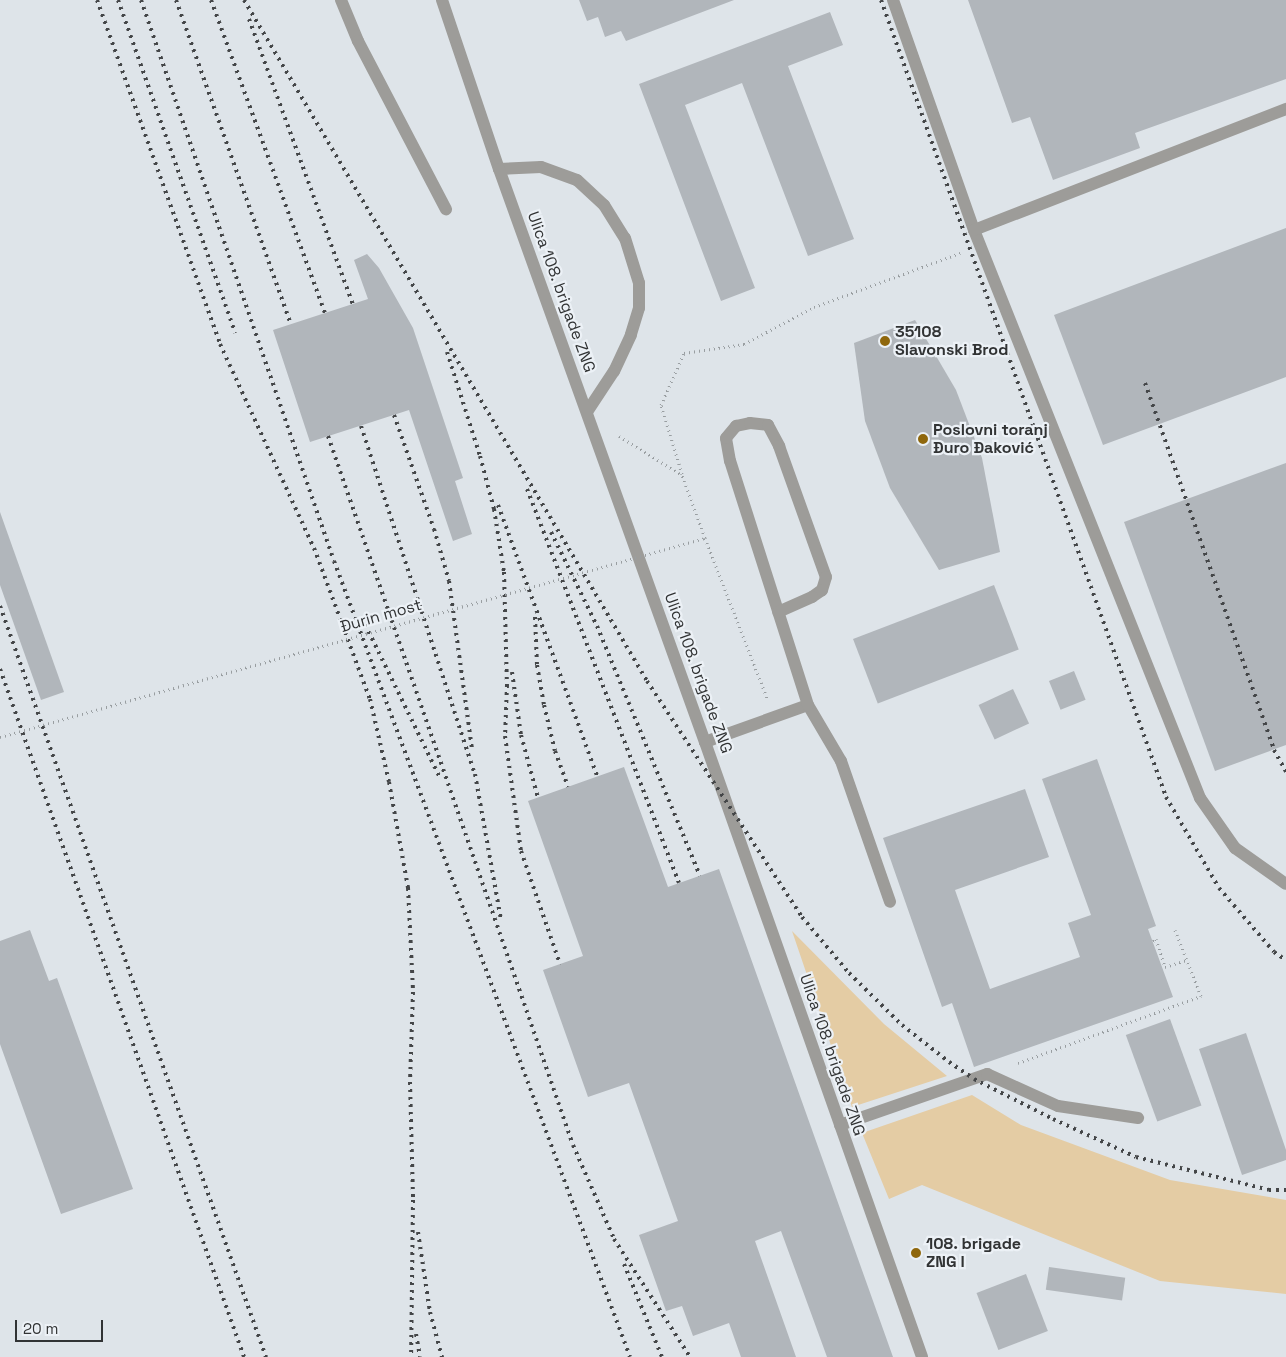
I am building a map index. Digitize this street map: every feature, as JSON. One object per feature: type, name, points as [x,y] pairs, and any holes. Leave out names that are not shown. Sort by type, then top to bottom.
[{"type":"street","points":[[341,0],[358,41],[446,209]]},
{"type":"street","name":"Ulica 108. brigade ZNG","points":[[442,0],[499,169],[705,742],[922,1357]]},
{"type":"street","points":[[893,0],[974,230],[1200,798],[1235,848],[1286,884]]},
{"type":"street","points":[[974,230],[1286,109]]},
{"type":"street","points":[[499,169],[541,167],[577,180],[604,204],[625,238],[639,283],[639,308],[631,335],[614,371],[587,412]]},
{"type":"street","points":[[778,612],[812,597],[822,590],[826,577],[779,446],[768,425],[750,423],[736,426],[726,438],[730,461],[778,612],[808,706],[841,762],[890,902]]},
{"type":"street","points":[[705,742],[808,706]]},
{"type":"street","points":[[840,1125],[987,1074],[1058,1106],[1138,1118]]},
{"type":"path","points":[[775,717],[716,568],[682,475],[661,404],[684,353],[744,344],[814,307],[981,245]]},
{"type":"path","points":[[617,429],[620,437],[682,475]]},
{"type":"path","name":"Đurin most","points":[[0,738],[705,538]]},
{"type":"path","points":[[987,1074],[1201,996],[1175,930]]},
{"type":"path","points":[[1153,941],[1156,939],[1165,967],[1187,960]]},
{"type":"shaded area","points":[[792,931],[884,1024],[947,1076],[852,1107]]},
{"type":"shaded area","points":[[972,1095],[1021,1125],[1170,1180],[1286,1200],[1286,1294],[1160,1281],[922,1185],[889,1199],[862,1133]]},
{"type":"building","points":[[579,0],[734,0],[626,41],[621,31],[605,37],[598,17],[587,21]]},
{"type":"building","points":[[968,0],[1286,0],[1286,79],[1135,133],[1140,148],[1053,180],[1030,117],[1012,123]]},
{"type":"building","points":[[830,12],[843,45],[788,66],[854,239],[808,256],[742,83],[685,105],[755,288],[721,301],[639,84]]},
{"type":"building","points":[[1286,228],[1286,377],[1103,445],[1054,315]]},
{"type":"building","points":[[367,254],[379,268],[413,328],[463,478],[455,481],[472,534],[453,541],[409,410],[310,442],[273,330],[368,299],[354,260]]},
{"type":"building","name":"Poslovni toranj Đuro Đaković","points":[[915,320],[956,390],[982,458],[1000,552],[939,570],[890,488],[865,421],[854,343]]},
{"type":"building","points":[[1286,463],[1286,745],[1215,771],[1124,522]]},
{"type":"building","points":[[0,512],[64,692],[41,700],[0,585]]},
{"type":"building","points":[[994,585],[1019,649],[878,704],[853,639]]},
{"type":"building","points":[[1074,671],[1086,700],[1061,710],[1049,681]]},
{"type":"building","points":[[1013,689],[1029,723],[995,739],[979,705]]},
{"type":"building","points":[[1097,759],[1156,926],[1148,929],[1173,997],[974,1067],[952,1003],[942,1007],[883,838],[1025,789],[1049,857],[955,890],[990,989],[1080,957],[1068,923],[1091,915],[1042,779]]},
{"type":"building","points":[[624,767],[668,887],[719,869],[893,1357],[827,1357],[781,1231],[755,1241],[796,1357],[741,1357],[729,1323],[693,1336],[682,1306],[666,1311],[639,1235],[678,1221],[629,1083],[588,1097],[543,970],[583,956],[528,801]]},
{"type":"building","points":[[30,930],[49,981],[57,978],[133,1189],[61,1214],[0,1044],[0,941]]},
{"type":"building","points":[[1170,1019],[1201,1105],[1157,1122],[1126,1035]]},
{"type":"building","points":[[1246,1033],[1286,1150],[1286,1160],[1242,1175],[1199,1049]]},
{"type":"building","points":[[1049,1267],[1125,1278],[1122,1300],[1046,1290]]},
{"type":"building","points":[[1026,1274],[1048,1331],[998,1350],[977,1293]]},
{"type":"railway","points":[[97,0],[220,344],[314,548],[370,699],[389,782],[408,888],[413,992],[410,1082],[413,1200],[411,1357]]},
{"type":"railway","points":[[118,0],[235,333]]},
{"type":"railway","points":[[141,0],[334,561],[630,1357]]},
{"type":"railway","points":[[176,0],[291,324]]},
{"type":"railway","points":[[211,0],[325,313]]},
{"type":"railway","points":[[244,0],[647,681],[802,917],[849,973],[902,1025],[949,1062],[974,1079],[1053,1119],[1136,1157],[1269,1190],[1286,1190]]},
{"type":"railway","points":[[881,0],[1166,797],[1219,888],[1274,952],[1286,960]]},
{"type":"railway","points":[[249,19],[353,304]]},
{"type":"railway","points":[[447,352],[480,456],[494,509],[504,572],[507,685],[505,736],[521,851],[560,964]]},
{"type":"railway","points":[[1145,383],[1274,750],[1286,772]]},
{"type":"railway","points":[[394,415],[434,529],[449,581],[472,749]]},
{"type":"railway","points":[[361,426],[475,774],[501,920]]},
{"type":"railway","points":[[328,436],[573,1145],[614,1239],[690,1357]]},
{"type":"railway","points":[[527,489],[679,883]]},
{"type":"railway","points":[[498,505],[597,776]]},
{"type":"railway","points":[[551,532],[597,626],[700,876]]},
{"type":"railway","points":[[0,606],[266,1357]]},
{"type":"railway","points":[[535,617],[537,665],[544,705],[555,751],[568,787]]},
{"type":"railway","points":[[362,618],[439,776]]},
{"type":"railway","points":[[0,669],[244,1357]]},
{"type":"railway","points":[[512,672],[521,735],[538,798]]},
{"type":"railway","points":[[418,1232],[430,1312],[442,1357]]},
{"type":"railway","points":[[624,1264],[662,1357]]},
{"type":"railway","points":[[416,1334],[420,1357]]},
{"type":"place","name":"35108 Slavonski Brod","points":[[885,341]]},
{"type":"place","name":"Poslovni toranj Đuro Đaković","points":[[923,439]]},
{"type":"place","name":"108. brigade ZNG I","points":[[916,1253]]}]
